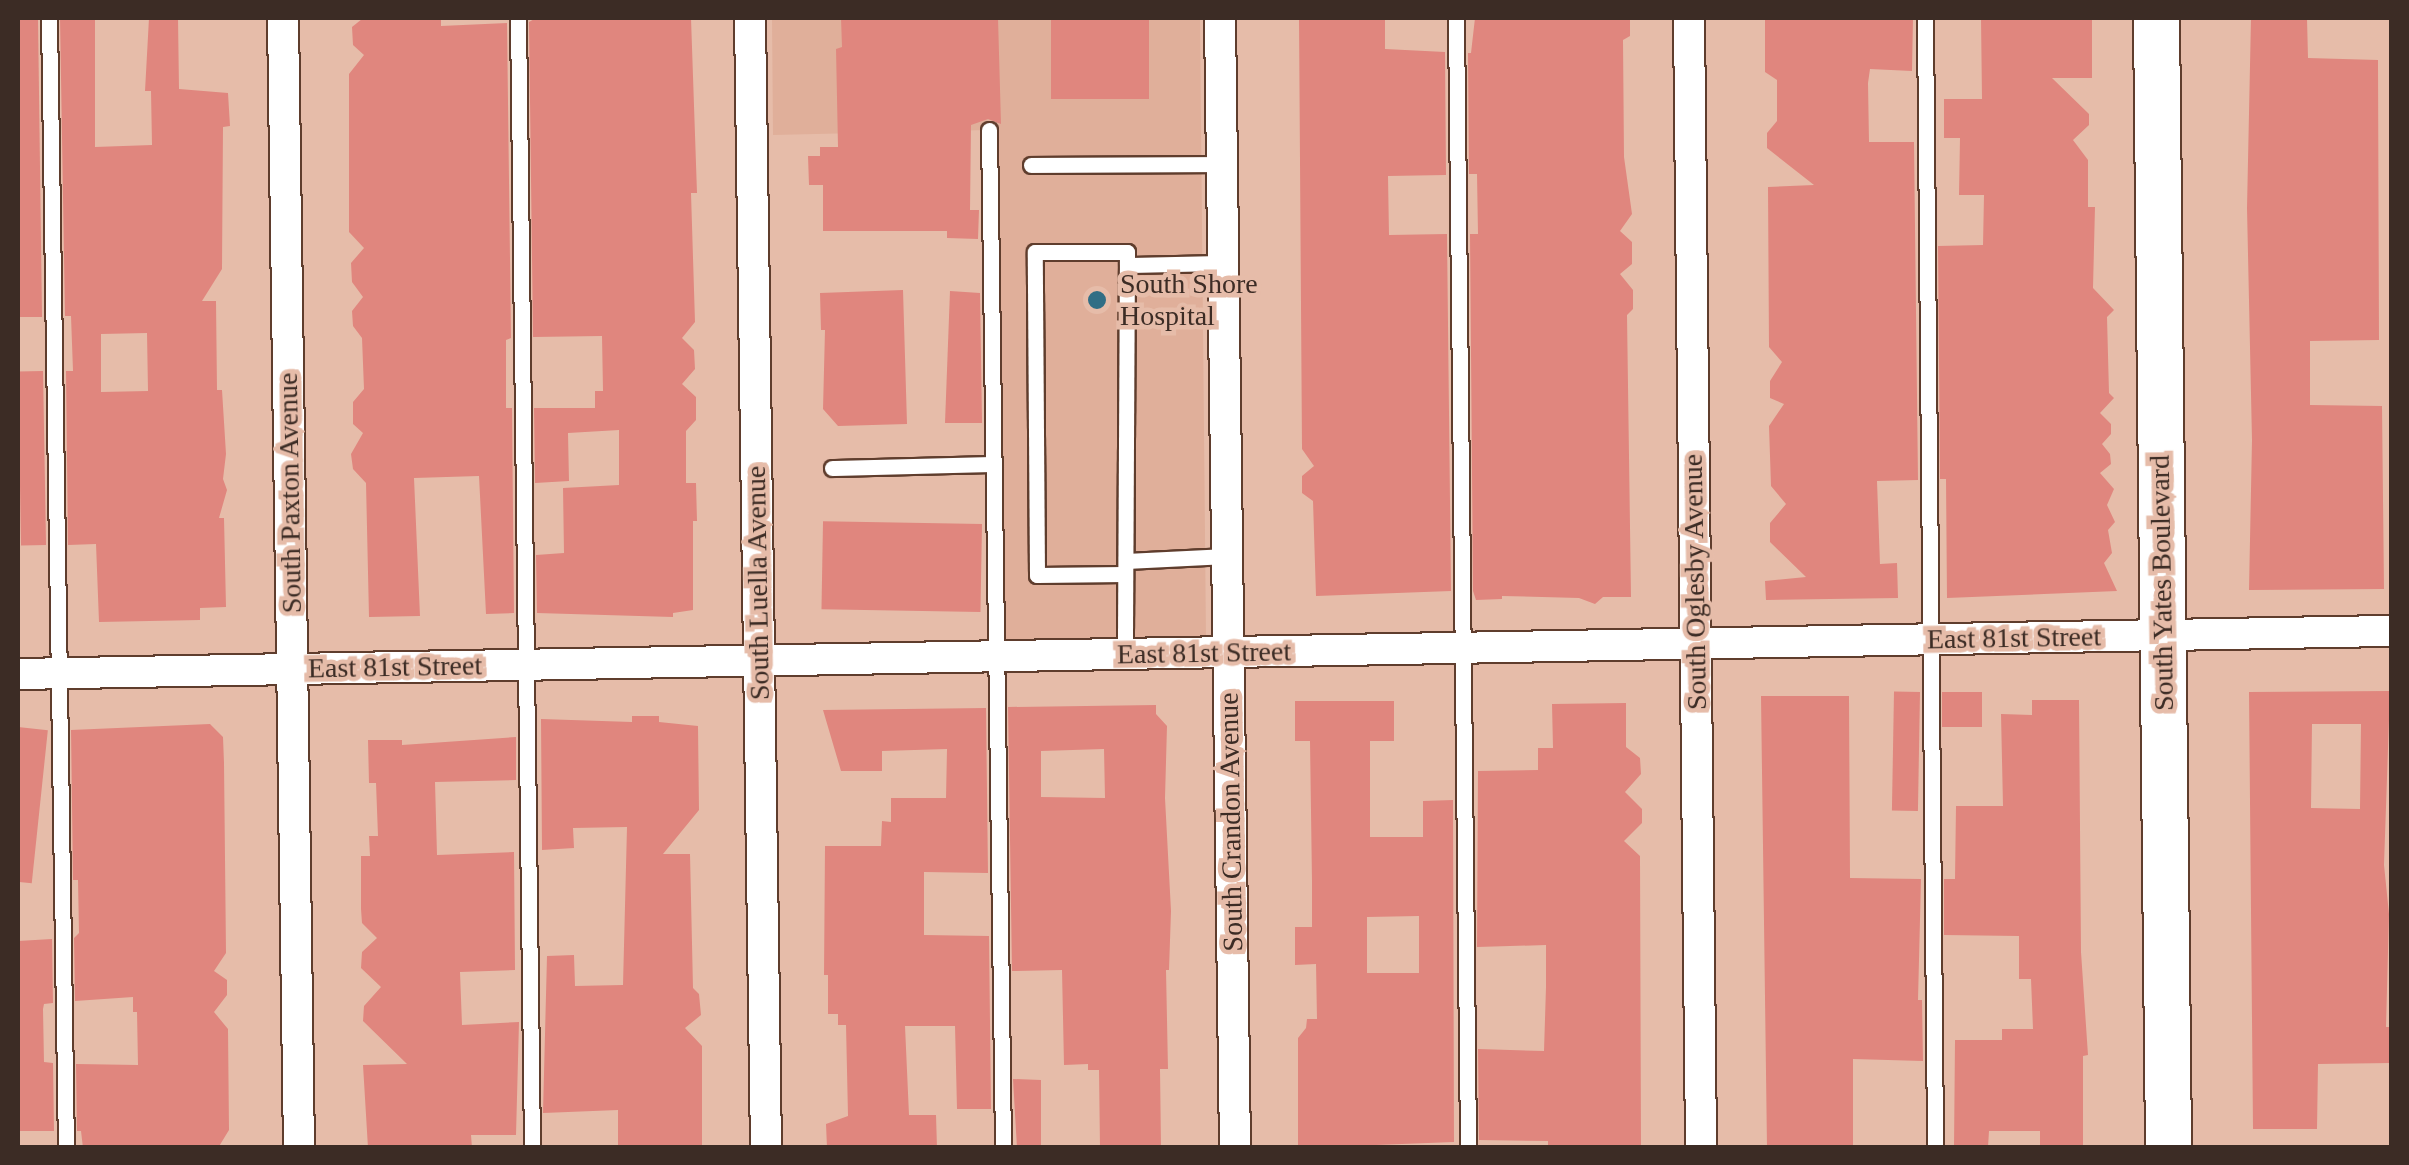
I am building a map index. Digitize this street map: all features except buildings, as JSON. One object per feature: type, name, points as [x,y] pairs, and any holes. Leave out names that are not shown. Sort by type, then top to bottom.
[{"type":"street","name":"South Paxton Avenue","points":[[283,18],[299,1148]]},
{"type":"street","name":"South Luella Avenue","points":[[750,18],[766,1148]]},
{"type":"street","name":"South Crandon Avenue","points":[[1220,18],[1235,1148]]},
{"type":"street","name":"South Oglesby Avenue","points":[[1689,18],[1701,1148]]},
{"type":"street","name":"South Yates Boulevard","points":[[2156,18],[2168,1148]]},
{"type":"street","name":"East 81st Street","points":[[18,674],[2392,632]]},
{"type":"lane","points":[[49,18],[66,1148]]},
{"type":"lane","points":[[518,18],[532,1148]]},
{"type":"lane","points":[[1456,18],[1468,1148]]},
{"type":"lane","points":[[1925,18],[1935,1148]]},
{"type":"lane","points":[[989,130],[1003,1148]]},
{"type":"lane","points":[[1031,165],[1222,164]]},
{"type":"lane","points":[[1125,654],[1125,568],[1127,252],[1035,252],[1038,575],[1125,568],[1227,556]]},
{"type":"lane","points":[[1127,264],[1223,263]]},
{"type":"lane","points":[[832,468],[994,464]]},
{"type":"shaded area","name":"South Shore Hospital","points":[[772,18],[1200,18],[1206,638],[997,640],[988,130],[773,135]]},
{"type":"place","name":"South Shore Hospital","points":[[1097,300]]}]
